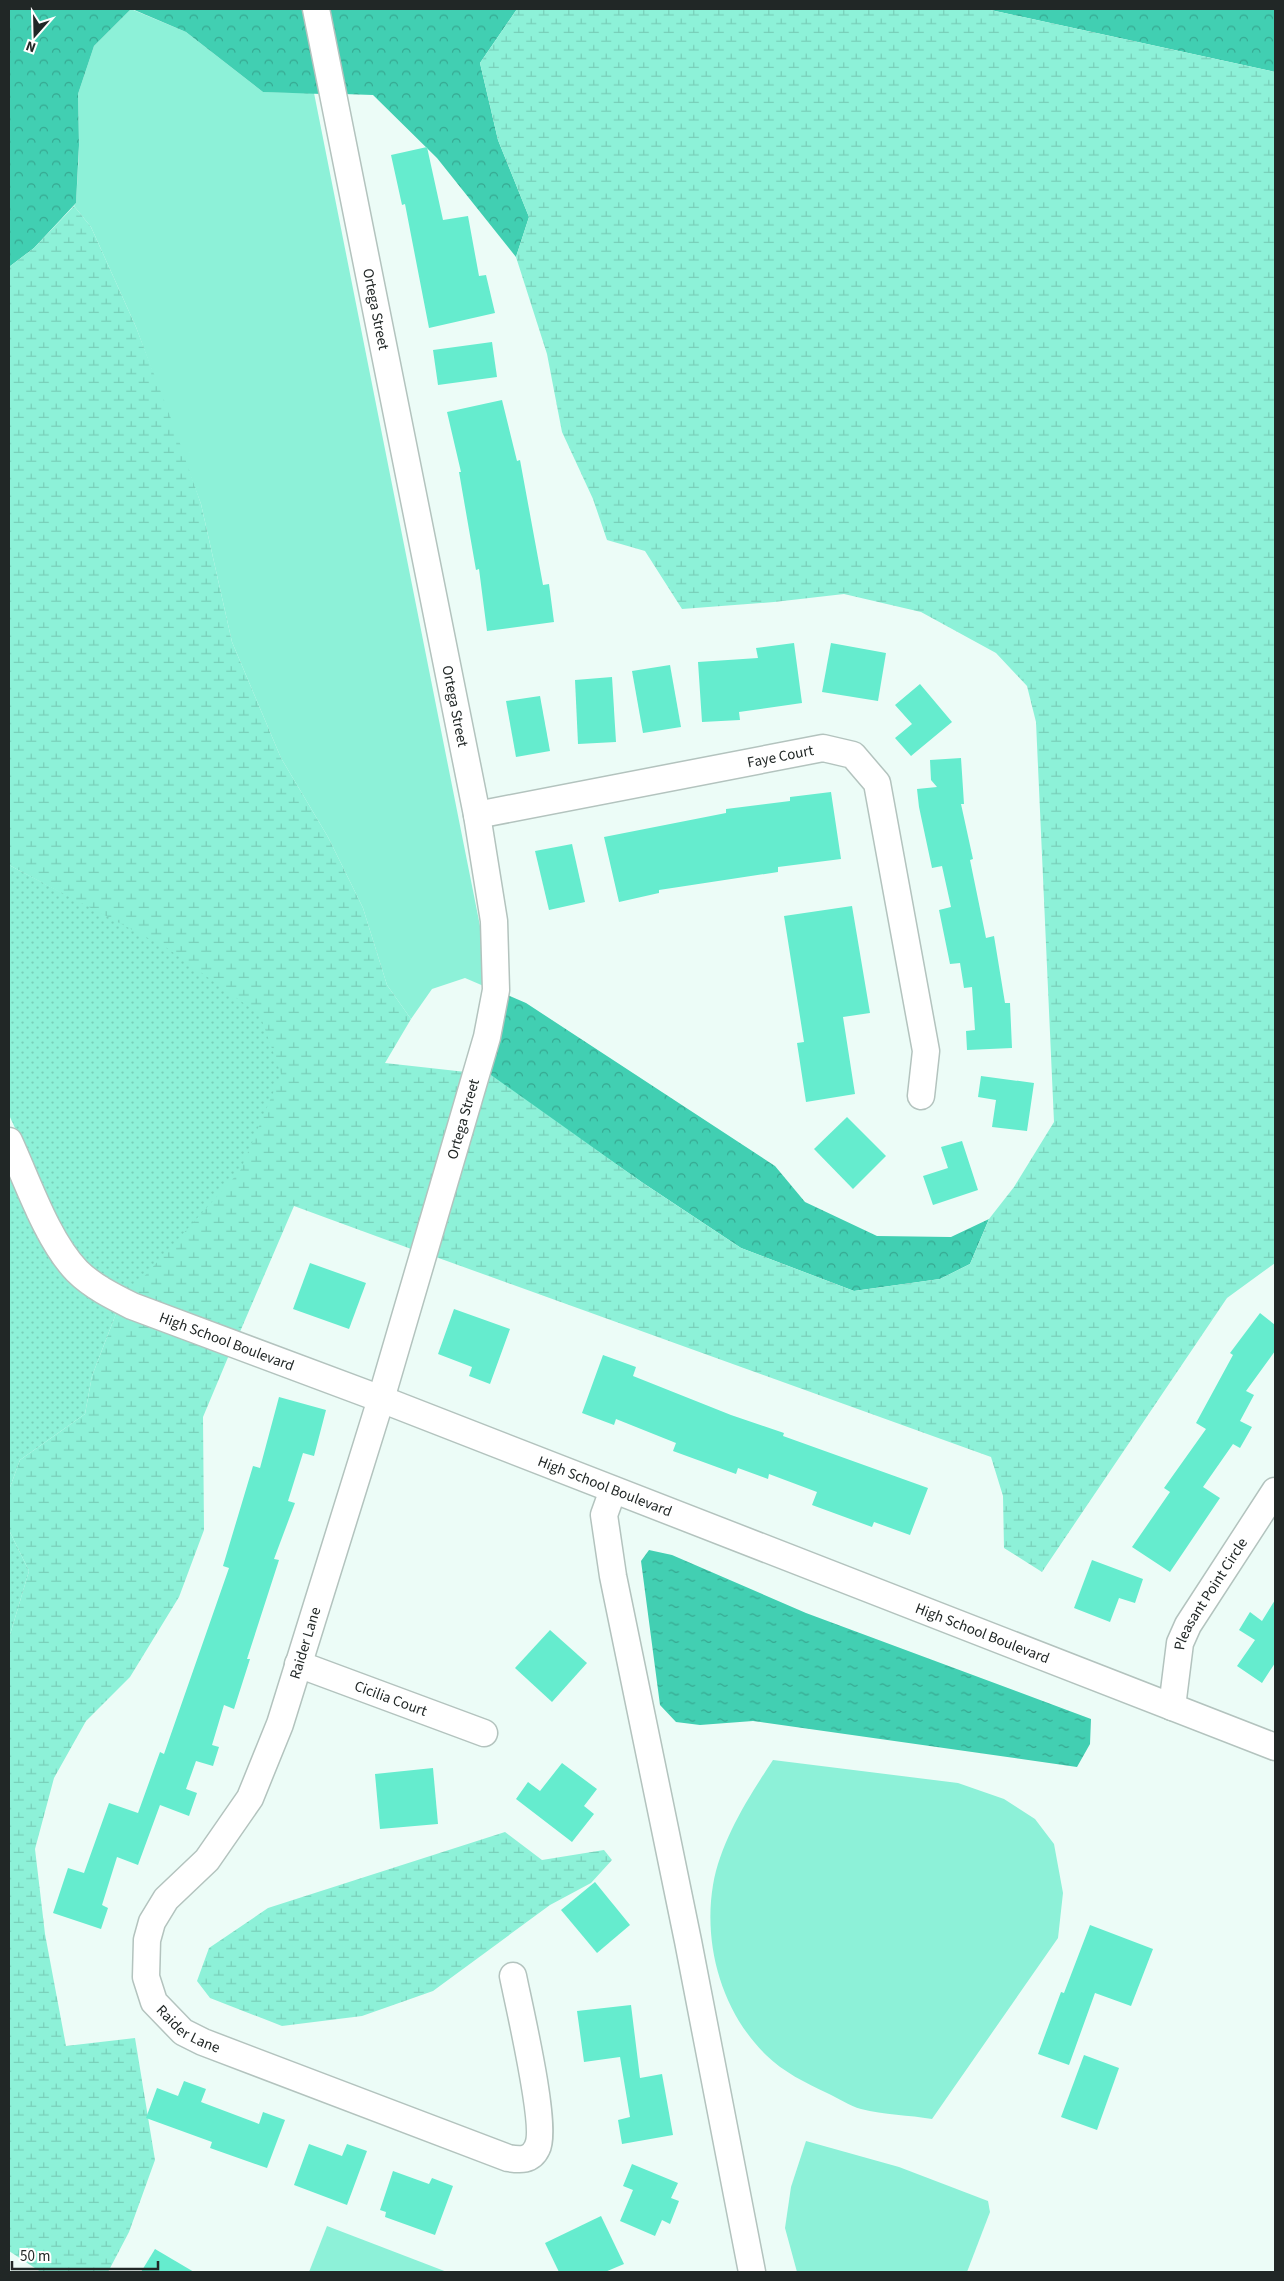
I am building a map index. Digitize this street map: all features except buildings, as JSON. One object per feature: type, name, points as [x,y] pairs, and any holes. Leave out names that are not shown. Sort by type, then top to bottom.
[{"type":"street","name":"Ortega Street","points":[[316,9],[477,814],[494,921],[496,990],[487,1037],[381,1399]]},
{"type":"street","name":"Faye Court","points":[[477,814],[823,748],[853,755],[877,783],[926,1051],[921,1096]]},
{"type":"street","name":"High School Boulevard","points":[[9,1141],[56,1243],[77,1271],[102,1291],[132,1306],[381,1399],[1275,1747]]},
{"type":"street","name":"Raider Lane","points":[[381,1399],[280,1724],[250,1798],[207,1860],[166,1899],[152,1922],[145,1956],[146,1977],[154,2002],[183,2032],[203,2042],[508,2158],[522,2161],[533,2155],[538,2147],[540,2122],[513,1976]]},
{"type":"street","points":[[613,1490],[604,1515],[612,1576],[688,1941],[752,2272]]},
{"type":"street","name":"Pleasant Point Circle","points":[[1172,1707],[1180,1643],[1188,1625],[1275,1491]]},
{"type":"street","name":"Cicilia Court","points":[[298,1664],[484,1732]]},
{"type":"green space","points":[[9,9],[131,9],[94,46],[78,94],[79,145],[76,203],[34,248],[9,267]]},
{"type":"green space","points":[[131,9],[186,32],[263,92],[314,93],[485,951],[486,987],[465,978],[432,989],[411,1019],[387,985],[363,908],[328,837],[281,758],[232,642],[201,504],[136,327],[91,227],[74,206],[76,203],[79,151],[78,94],[94,46]]},
{"type":"green space","points":[[132,9],[305,9],[322,94],[263,92],[186,32]]},
{"type":"green space","points":[[326,9],[517,9],[480,63],[498,140],[529,217],[516,257],[437,158],[373,95],[343,94]]},
{"type":"green space","points":[[517,9],[986,9],[1275,72],[1275,1263],[1227,1298],[1042,1572],[1004,1548],[1003,1496],[991,1457],[433,1256],[486,1074],[491,1075],[643,1183],[741,1248],[854,1291],[940,1279],[970,1264],[989,1219],[1014,1187],[1054,1122],[1036,722],[1027,686],[996,653],[921,612],[844,594],[774,602],[682,609],[645,551],[607,540],[593,499],[562,432],[547,354],[516,257],[529,217],[498,140],[480,63]]},
{"type":"green space","points":[[986,9],[1275,9],[1275,72]]},
{"type":"green space","points":[[74,206],[91,227],[136,327],[175,429],[201,504],[232,642],[281,758],[328,837],[363,908],[387,985],[411,1019],[385,1063],[466,1072],[414,1250],[294,1206],[239,1334],[130,1292],[173,953],[9,865],[9,267],[34,248]]},
{"type":"green space","points":[[9,865],[167,948],[260,1015],[281,1074],[240,1171],[130,1292],[108,1281],[84,1262],[65,1236],[9,1115]]},
{"type":"green space","points":[[505,994],[526,1003],[775,1166],[805,1202],[877,1236],[951,1237],[989,1219],[970,1264],[940,1279],[854,1291],[741,1248],[643,1183],[486,1074]]},
{"type":"green space","points":[[9,1166],[117,1311],[92,1376],[85,1414],[20,1460],[9,1490]]},
{"type":"green space","points":[[117,1311],[229,1355],[203,1417],[204,1530],[179,1597],[130,1677],[86,1721],[54,1778],[35,1849],[45,1934],[66,2046],[135,2038],[155,2160],[129,2232],[108,2272],[41,2272],[9,2251],[9,1638],[29,1571],[9,1530],[9,1490],[20,1460],[85,1414],[92,1376]]},
{"type":"green space","points":[[9,1530],[29,1571],[9,1638]]},
{"type":"green space","points":[[773,1760],[958,1783],[1004,1799],[1035,1819],[1054,1844],[1063,1893],[1058,1938],[932,2119],[861,2109],[795,2077],[766,2055],[751,2038],[727,1998],[719,1976],[711,1931],[713,1885],[722,1852],[729,1836],[745,1804]]},
{"type":"green space","points":[[505,1832],[542,1860],[604,1850],[612,1860],[591,1883],[550,1905],[433,1991],[362,2016],[282,2026],[210,1998],[197,1981],[209,1948],[268,1908]]},
{"type":"green space","points":[[806,2141],[899,2167],[988,2201],[990,2212],[967,2272],[797,2272],[785,2228],[791,2187]]},
{"type":"green space","points":[[327,2226],[447,2272],[309,2272]]},
{"type":"water","points":[[649,1550],[672,1555],[806,1613],[1091,1719],[1090,1744],[1077,1767],[753,1721],[700,1725],[676,1722],[660,1705],[641,1561]]}]
